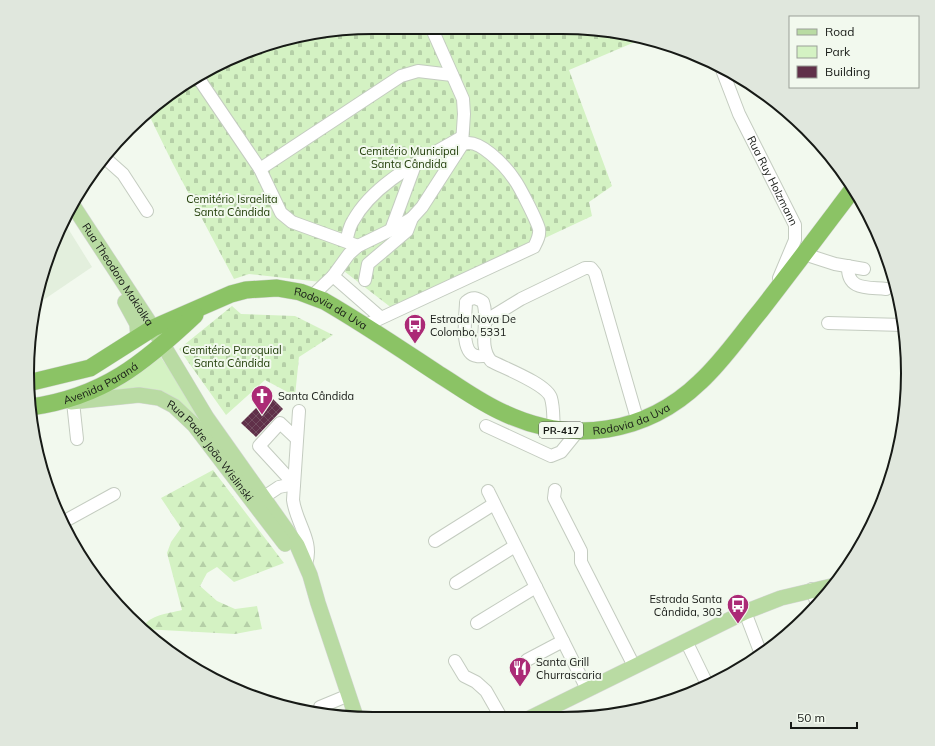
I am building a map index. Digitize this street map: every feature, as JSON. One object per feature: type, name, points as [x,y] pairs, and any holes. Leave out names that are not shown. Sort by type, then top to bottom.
[{"type":"highway","name":"Rodovia da Uva","points":[[153,328],[204,307],[226,296],[246,290],[276,288],[312,296],[364,326],[483,402],[518,420],[554,430],[578,431],[615,428],[638,422],[670,406],[700,383],[725,356],[849,194]]},
{"type":"highway","name":"Rodovia da Uva","points":[[163,346],[204,307]]},
{"type":"highway","name":"Avenida Paraná","points":[[34,382],[90,368],[153,328]]},
{"type":"highway","name":"Avenida Paraná","points":[[39,406],[74,398],[102,387],[163,346]]},
{"type":"main road","name":"Rua Theodoro Makiolka","points":[[75,210],[135,319],[138,338]]},
{"type":"main road","name":"Rua Theodoro Makiolka","points":[[76,210],[153,328],[163,346]]},
{"type":"main road","name":"Rua Padre João Wislinski","points":[[163,346],[207,418],[290,533],[306,564],[354,711]]},
{"type":"main road","name":"Rua Padre João Wislinski","points":[[39,406],[139,395],[159,398],[174,406],[188,418],[282,540],[318,603]]},
{"type":"main road","points":[[223,463],[250,492],[256,496],[264,497]]},
{"type":"main road","points":[[542,712],[745,612],[781,598],[825,586]]},
{"type":"street","points":[[312,296],[333,276],[349,254],[358,246],[412,218],[422,207],[462,141],[464,114],[463,99],[435,34]]},
{"type":"street","points":[[260,169],[400,76],[418,71],[452,75]]},
{"type":"street","name":"Rua Ruy Holzmann","points":[[725,76],[739,114],[795,225],[795,240],[772,295]]},
{"type":"street","points":[[200,81],[260,169],[281,213],[292,222],[358,246]]},
{"type":"street","points":[[346,241],[352,222],[361,208],[392,179],[415,165],[462,141],[472,142],[487,150],[514,179],[539,228],[539,238],[534,246],[380,317],[364,326]]},
{"type":"street","points":[[109,161],[124,174],[147,210]]},
{"type":"street","points":[[391,230],[415,165]]},
{"type":"street","points":[[365,280],[368,264],[407,231],[412,218]]},
{"type":"street","points":[[804,254],[864,269]]},
{"type":"street","points":[[848,266],[849,276],[854,284],[886,289]]},
{"type":"street","points":[[485,321],[528,296],[585,268],[591,268],[595,273],[638,422]]},
{"type":"street","points":[[333,276],[380,317]]},
{"type":"street","points":[[486,356],[476,356],[472,354],[465,341],[466,302],[470,298],[476,298],[484,302],[486,309],[484,346],[486,356],[491,361],[539,385],[548,392],[551,398],[554,430]]},
{"type":"street","points":[[828,324],[897,325]]},
{"type":"street","points":[[73,402],[77,440]]},
{"type":"street","points":[[299,411],[294,507],[310,551],[306,564]]},
{"type":"street","points":[[294,484],[259,446],[280,423],[297,439]]},
{"type":"street","points":[[486,426],[551,456],[561,452],[578,431]]},
{"type":"street","points":[[279,487],[281,476],[280,469]]},
{"type":"street","points":[[264,497],[279,487],[294,484]]},
{"type":"street","points":[[555,490],[554,498],[581,551],[581,562],[634,666]]},
{"type":"street","points":[[488,491],[587,689]]},
{"type":"street","points":[[67,520],[114,494]]},
{"type":"street","points":[[435,541],[494,504]]},
{"type":"street","points":[[456,583],[515,546]]},
{"type":"street","points":[[476,623],[536,587]]},
{"type":"street","points":[[812,589],[815,599]]},
{"type":"street","points":[[745,612],[759,649]]},
{"type":"street","points":[[527,660],[563,641]]},
{"type":"street","points":[[686,641],[705,680]]},
{"type":"street","points":[[455,661],[464,676],[476,682],[486,691],[498,712]]},
{"type":"street","points":[[320,707],[349,695]]},
{"type":"shaded area","points":[[67,227],[92,267],[42,301],[52,264]]},
{"type":"green space","name":"Cemitério Municipal Santa Cândida","points":[[373,34],[562,34],[606,37],[634,42],[569,70],[612,186],[589,202],[592,216],[393,309],[340,268],[321,282],[249,274],[234,279],[150,117],[203,79],[243,60],[285,46],[329,37]]},
{"type":"green space","name":"Cemitério Paroquial Santa Cândida","points":[[232,306],[241,314],[295,316],[333,335],[299,357],[295,396],[265,380],[226,415],[179,349]]},
{"type":"green space","points":[[160,356],[254,491],[179,404],[101,395]]},
{"type":"green space","points":[[213,470],[284,563],[234,582],[217,567],[207,573],[200,586],[217,601],[235,609],[257,606],[262,629],[235,634],[151,629],[145,624],[155,617],[182,610],[167,553],[171,542],[181,528],[161,498]]},
{"type":"building","name":"Santa Cândida","points":[[269,395],[283,409],[256,437],[241,423]]},
{"type":"place","name":"Estrada Nova De Colombo, 5331","points":[[415,344]]},
{"type":"place","name":"Santa Cândida","points":[[262,416]]},
{"type":"place","name":"Estrada Santa Cândida, 303","points":[[738,624]]},
{"type":"place","name":"Santa Grill Churrascaria","points":[[520,688]]},
{"type":"park label","name":"Cemitério Israelita Santa Cândida","points":[[232,205]]}]
